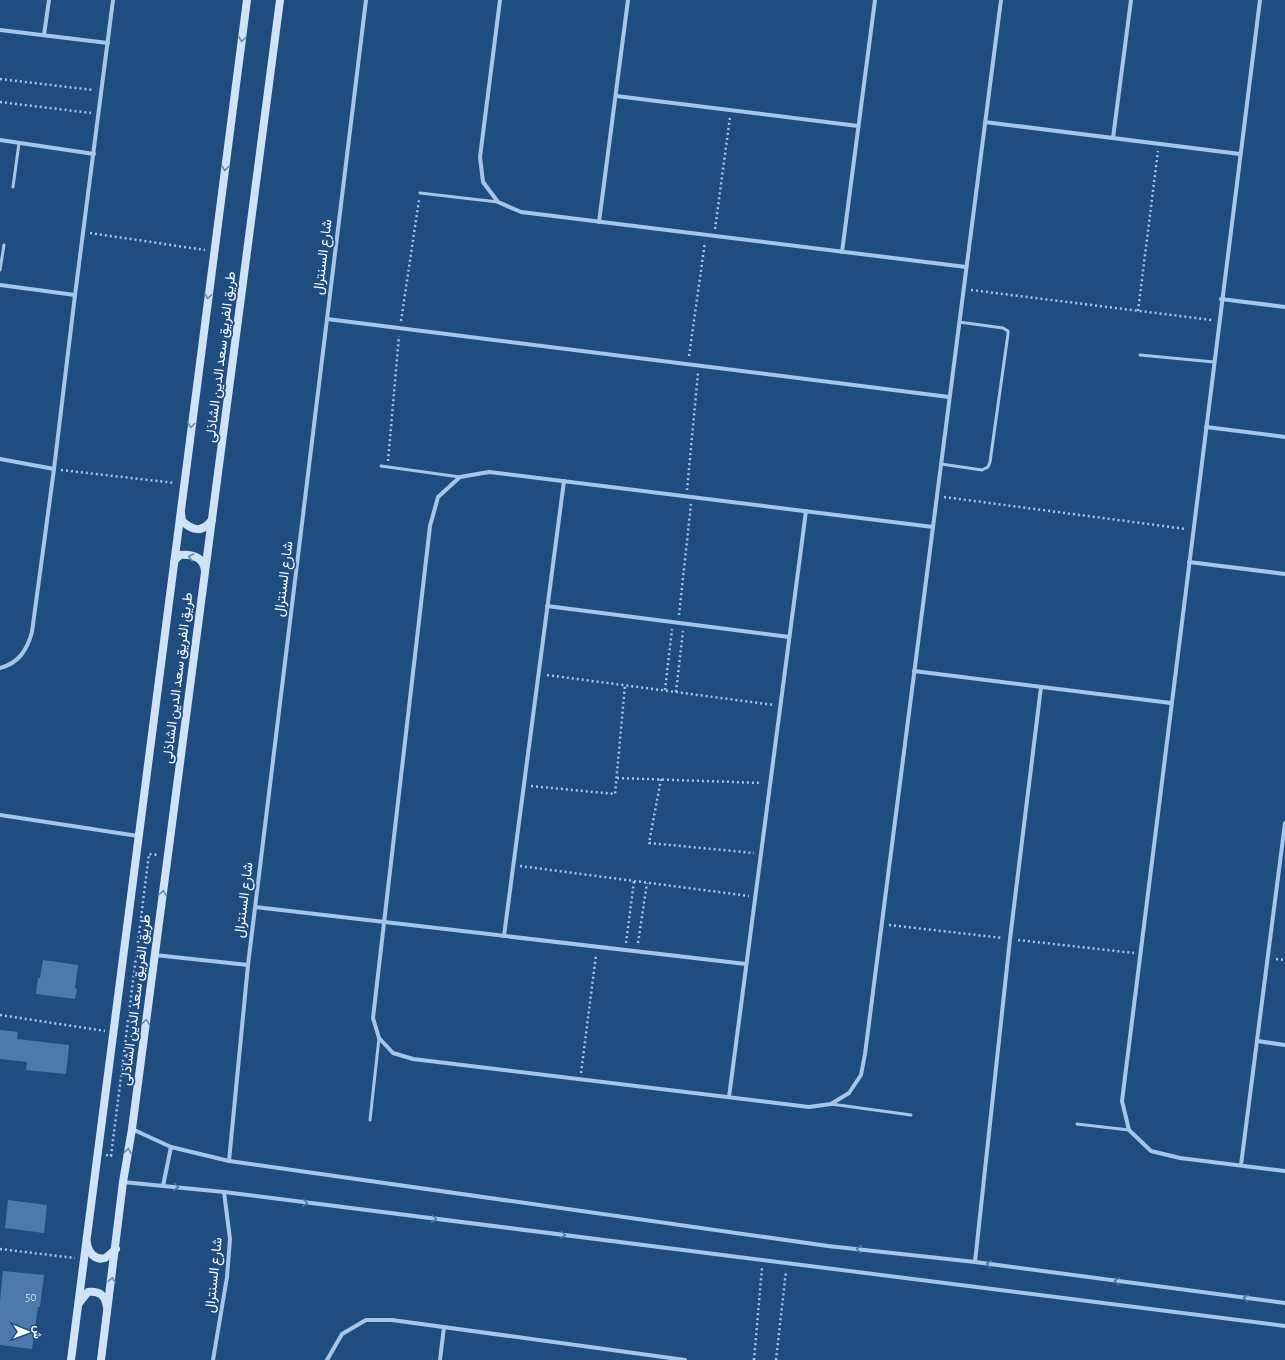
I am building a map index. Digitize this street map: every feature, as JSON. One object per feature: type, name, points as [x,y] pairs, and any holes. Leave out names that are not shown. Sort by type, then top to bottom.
[{"type":"street","points":[[44,35],[49,0]]},
{"type":"street","points":[[0,668],[13,663],[22,655],[29,644],[32,632],[113,0]]},
{"type":"street","name":"طريق الفريق سعد الدين الشاذلى","points":[[71,1360],[183,483],[247,0]]},
{"type":"street","name":"طريق الفريق سعد الدين الشاذلى","points":[[101,1360],[116,1249],[123,1182],[132,1129],[280,0]]},
{"type":"street","name":"شارع السنترال","points":[[229,1161],[248,965],[366,0]]},
{"type":"street","points":[[500,0],[480,157],[483,182],[498,202],[521,212],[966,268]]},
{"type":"street","points":[[599,222],[628,0]]},
{"type":"street","points":[[842,252],[875,0]]},
{"type":"street","points":[[933,527],[489,472],[460,477],[438,497],[430,526],[373,1018],[379,1038],[394,1053],[413,1059],[809,1107],[830,1104],[849,1093],[861,1075],[865,1054],[933,527],[936,496],[1001,0]]},
{"type":"street","points":[[1113,138],[1131,0]]},
{"type":"street","points":[[1260,0],[1122,1101],[1130,1130],[1151,1151],[1180,1158],[1285,1171]]},
{"type":"street","points":[[0,30],[108,43]]},
{"type":"street","points":[[616,96],[858,126]]},
{"type":"street","points":[[985,122],[1240,154]]},
{"type":"street","points":[[0,140],[94,154]]},
{"type":"street","points":[[0,285],[75,295]]},
{"type":"street","points":[[1222,300],[1285,307]]},
{"type":"street","points":[[327,319],[950,397]]},
{"type":"street","points":[[1206,427],[1285,437]]},
{"type":"street","points":[[0,459],[54,469]]},
{"type":"street","points":[[504,936],[564,481]]},
{"type":"street","points":[[180,509],[182,521],[193,529],[203,529],[207,527],[212,520]]},
{"type":"street","points":[[729,1097],[806,511]]},
{"type":"street","points":[[172,570],[175,560],[180,555],[194,556],[199,559],[205,568],[204,578]]},
{"type":"street","points":[[1189,562],[1285,574]]},
{"type":"street","points":[[547,606],[789,637]]},
{"type":"street","points":[[914,671],[1171,703]]},
{"type":"street","points":[[975,1262],[1010,939],[1041,687]]},
{"type":"street","points":[[0,816],[138,836]]},
{"type":"street","points":[[1241,1165],[1285,823]]},
{"type":"street","points":[[255,907],[746,964]]},
{"type":"street","points":[[155,955],[248,965]]},
{"type":"street","points":[[1257,1041],[1285,1045]]},
{"type":"street","points":[[132,1129],[171,1147],[229,1161],[828,1246],[975,1262],[1285,1303]]},
{"type":"street","points":[[163,1186],[171,1147]]},
{"type":"street","points":[[123,1182],[224,1192],[1285,1326]]},
{"type":"street","name":"شارع السنترال","points":[[213,1360],[227,1277],[230,1239],[224,1192]]},
{"type":"street","points":[[87,1240],[88,1248],[93,1256],[98,1258],[104,1258],[116,1249]]},
{"type":"street","points":[[78,1303],[88,1292],[98,1292],[102,1294],[104,1298],[107,1312]]},
{"type":"street","points":[[327,1360],[342,1334],[366,1320],[392,1320],[685,1360]]},
{"type":"street","points":[[440,1360],[444,1327]]},
{"type":"lane","points":[[13,187],[19,143]]},
{"type":"lane","points":[[420,193],[498,202]]},
{"type":"lane","points":[[0,270],[4,245]]},
{"type":"lane","points":[[941,464],[982,470],[988,467],[990,462],[1008,334],[1008,331],[1003,328],[959,322]]},
{"type":"lane","points":[[1140,355],[1214,362]]},
{"type":"lane","points":[[381,466],[460,477]]},
{"type":"lane","points":[[370,1120],[379,1038]]},
{"type":"lane","points":[[830,1104],[911,1115]]},
{"type":"lane","points":[[1077,1124],[1130,1130]]},
{"type":"path","points":[[0,79],[102,91]]},
{"type":"path","points":[[0,102],[99,114]]},
{"type":"path","points":[[714,236],[730,111]]},
{"type":"path","points":[[1138,311],[1159,144]]},
{"type":"path","points":[[83,232],[214,251]]},
{"type":"path","points":[[688,364],[706,235]]},
{"type":"path","points":[[963,290],[1219,321]]},
{"type":"path","points":[[687,496],[699,366]]},
{"type":"path","points":[[54,469],[183,483]]},
{"type":"path","points":[[936,496],[1193,530]]},
{"type":"path","points":[[665,690],[692,497]]},
{"type":"path","points":[[676,692],[684,624]]},
{"type":"path","points":[[538,674],[780,706]]},
{"type":"path","points":[[523,786],[615,794],[625,685]]},
{"type":"path","points":[[616,778],[770,784]]},
{"type":"path","points":[[660,779],[649,843],[761,854]]},
{"type":"path","points":[[98,1154],[111,1156],[149,854],[168,856]]},
{"type":"path","points":[[513,865],[755,897]]},
{"type":"path","points":[[625,950],[634,881]]},
{"type":"path","points":[[636,951],[647,883]]},
{"type":"path","points":[[580,1080],[597,946]]},
{"type":"path","points":[[0,1015],[113,1032]]},
{"type":"path","points":[[0,1249],[84,1259]]},
{"type":"path","points":[[754,1360],[762,1259]]},
{"type":"path","points":[[776,1360],[787,1262]]},
{"type":"building","points":[[43,960],[78,965],[75,999],[36,994],[38,978],[40,978]]},
{"type":"building","points":[[0,1030],[18,1032],[17,1039],[69,1045],[66,1074],[26,1070],[27,1062],[0,1059]]},
{"type":"building","points":[[8,1200],[47,1205],[44,1233],[5,1228]]},
{"type":"building","points":[[3,1271],[44,1275],[32,1349],[0,1345],[0,1301]]}]
